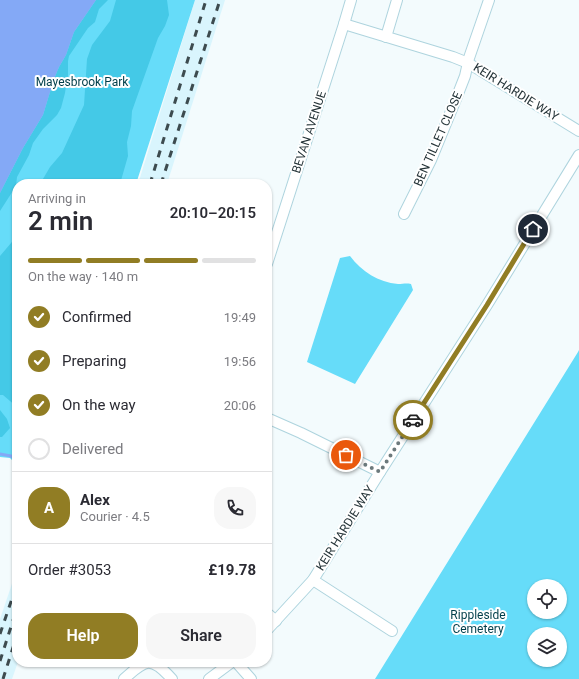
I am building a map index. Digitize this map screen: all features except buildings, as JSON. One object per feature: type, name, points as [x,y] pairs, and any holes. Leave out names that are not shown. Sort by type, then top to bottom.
[{"type":"street","name":"BEVAN AVENUE","points":[[272,248],[351,0]]},
{"type":"street","points":[[386,37],[397,0]]},
{"type":"street","name":"KEIR HARDIE WAY","points":[[489,0],[468,63],[579,132]]},
{"type":"street","points":[[344,24],[453,57],[468,63]]},
{"type":"street","name":"BEN TILLET CLOSE","points":[[404,214],[433,153],[465,76],[468,63]]},
{"type":"street","name":"KEIR HARDIE WAY","points":[[272,625],[314,580],[380,472],[487,305],[579,155]]},
{"type":"street","points":[[272,420],[380,472]]},
{"type":"street","points":[[314,580],[392,631]]},
{"type":"street","points":[[272,617],[276,621]]},
{"type":"street","points":[[124,679],[138,667]]},
{"type":"street","points":[[160,667],[172,679]]},
{"type":"street","points":[[209,679],[225,667]]},
{"type":"street","points":[[240,667],[251,679]]},
{"type":"shaded area","points":[[0,0],[96,0],[74,32],[66,55],[54,79],[43,115],[23,148],[0,193]]},
{"type":"shaded area","points":[[96,0],[108,0],[99,9],[95,22],[88,28],[69,56],[68,81],[61,108],[57,115],[43,129],[33,143],[29,155],[17,179],[12,179],[12,192],[0,211],[0,193],[23,148],[43,115],[54,79],[66,55],[74,32]]},
{"type":"shaded area","points":[[116,0],[167,0],[169,15],[158,38],[132,111],[131,126],[127,142],[128,156],[121,179],[43,179],[50,167],[62,153],[84,105],[87,59],[92,45],[110,21]]},
{"type":"shaded area","points":[[195,0],[225,0],[169,179],[140,179]]},
{"type":"shaded area","points":[[12,242],[12,403],[3,395],[0,395],[0,256]]},
{"type":"shaded area","points":[[0,410],[7,419],[10,428],[2,437],[0,437]]},
{"type":"shaded area","points":[[12,584],[12,667],[16,667],[12,679],[0,679],[0,619]]},
{"type":"green space","name":"Mayesbrook Park","points":[[0,0],[195,0],[138,179],[12,179],[12,460],[10,458],[0,457]]},
{"type":"green space","points":[[350,256],[360,267],[371,275],[391,283],[411,284],[413,290],[355,384],[307,362],[340,258]]},
{"type":"green space","name":"Rippleside Cemetery","points":[[579,350],[579,679],[375,679]]},
{"type":"waterway","points":[[0,454],[12,457]]},
{"type":"railway","points":[[152,179],[206,0]]},
{"type":"railway","points":[[163,179],[220,0]]},
{"type":"railway","points":[[0,634],[12,599]]},
{"type":"railway","points":[[0,661],[12,624]]},
{"type":"railway","points":[[3,679],[12,651]]},
{"type":"way so far","points":[[346,455],[380,472],[413,420]]},
{"type":"route","points":[[413,420],[487,305],[533,229]]}]
